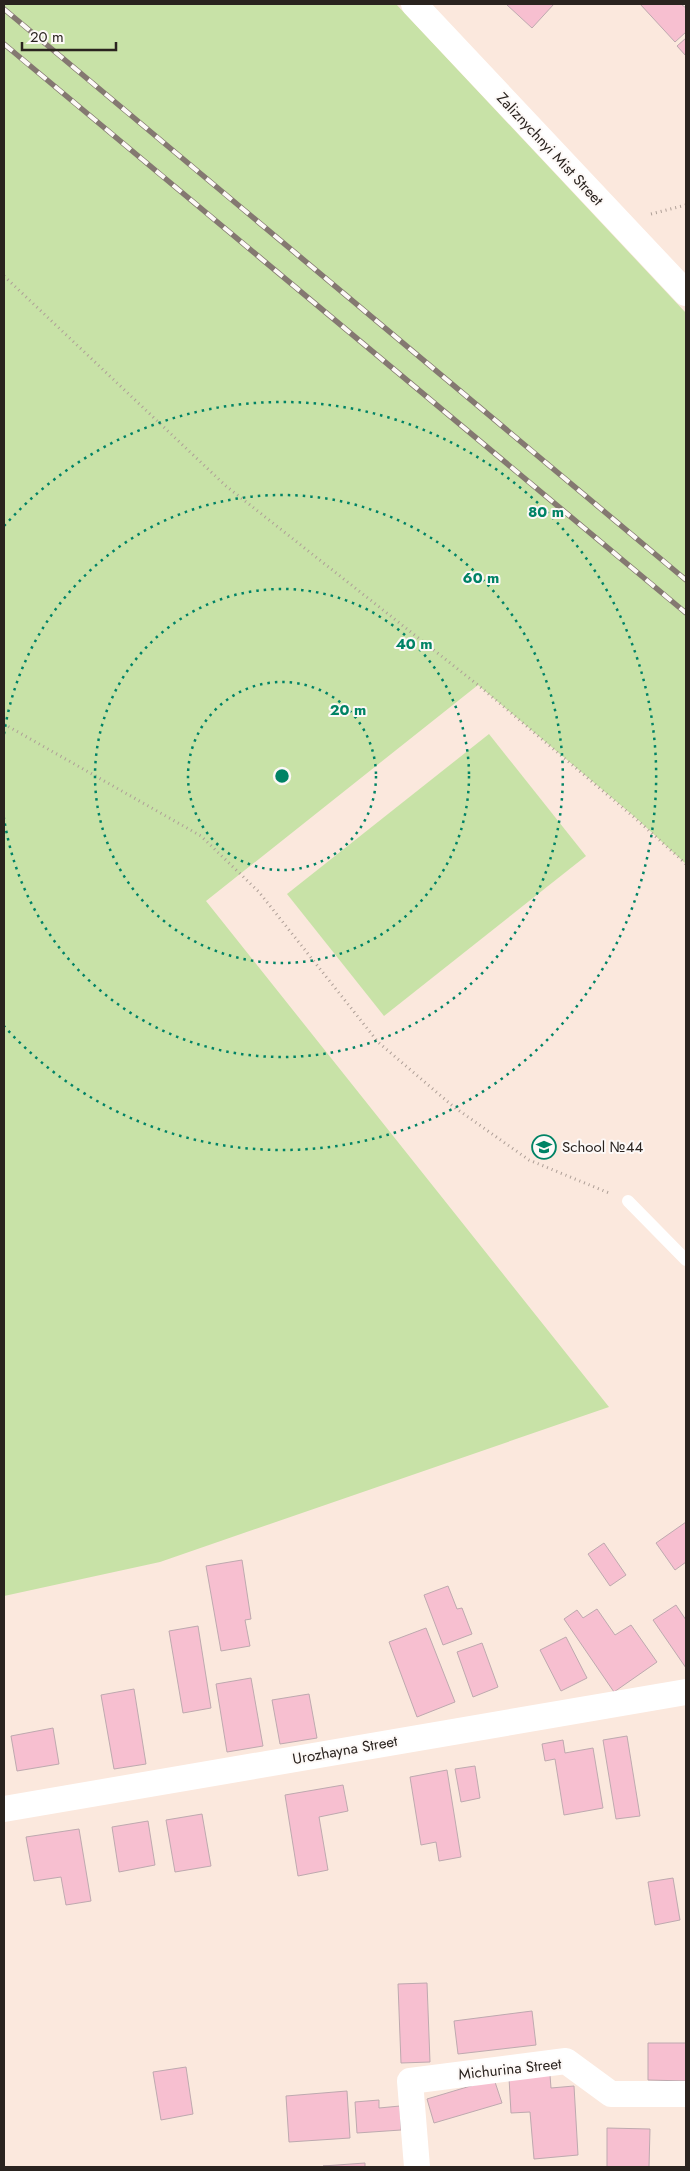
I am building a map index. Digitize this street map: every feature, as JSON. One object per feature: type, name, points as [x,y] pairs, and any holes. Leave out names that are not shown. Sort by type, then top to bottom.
[{"type":"street","name":"Zaliznychnyi Mist Street","points":[[414,4],[686,293]]},
{"type":"street","name":"Urozhayna Street","points":[[4,1809],[686,1692]]},
{"type":"street","name":"Michurina Street","points":[[417,2167],[410,2081],[566,2061],[611,2094],[686,2094]]},
{"type":"lane","points":[[628,1201],[686,1260]]},
{"type":"path","points":[[4,276],[226,486],[485,692],[636,818],[686,864]]},
{"type":"path","points":[[4,724],[201,836],[259,892],[378,1042],[454,1108],[529,1160],[628,1201]]},
{"type":"green space","points":[[4,4],[396,4],[686,313],[686,864],[636,818],[478,685],[206,901],[609,1407],[160,1562],[4,1596]]},
{"type":"green space","points":[[489,734],[586,856],[384,1016],[287,894]]},
{"type":"building","points":[[506,4],[554,4],[532,28]]},
{"type":"building","points":[[640,4],[681,4],[686,8],[686,32],[675,42]]},
{"type":"building","points":[[686,38],[686,56],[677,46]]},
{"type":"building","points":[[686,1522],[686,1562],[675,1570],[656,1543]]},
{"type":"building","points":[[604,1543],[626,1575],[610,1586],[588,1554]]},
{"type":"building","points":[[242,1560],[251,1619],[245,1620],[250,1646],[221,1651],[206,1566]]},
{"type":"building","points":[[448,1586],[457,1609],[462,1608],[472,1634],[443,1645],[424,1595]]},
{"type":"building","points":[[676,1605],[686,1620],[686,1668],[653,1620]]},
{"type":"building","points":[[597,1609],[615,1635],[631,1625],[657,1662],[614,1692],[564,1619],[577,1610],[583,1618]]},
{"type":"building","points":[[198,1626],[211,1708],[183,1713],[169,1631]]},
{"type":"building","points":[[426,1628],[455,1702],[417,1717],[389,1642]]},
{"type":"building","points":[[566,1637],[587,1678],[561,1691],[540,1650]]},
{"type":"building","points":[[482,1643],[498,1687],[473,1697],[457,1652]]},
{"type":"building","points":[[251,1678],[263,1746],[227,1752],[216,1684]]},
{"type":"building","points":[[134,1689],[146,1764],[114,1769],[101,1695]]},
{"type":"building","points":[[309,1694],[317,1738],[280,1744],[272,1700]]},
{"type":"building","points":[[53,1728],[59,1764],[17,1771],[11,1736]]},
{"type":"building","points":[[627,1736],[640,1816],[616,1819],[603,1740]]},
{"type":"building","points":[[563,1740],[565,1753],[593,1748],[603,1808],[564,1815],[555,1759],[545,1761],[542,1744]]},
{"type":"building","points":[[475,1766],[480,1798],[461,1802],[455,1769]]},
{"type":"building","points":[[447,1770],[461,1857],[439,1861],[436,1842],[421,1845],[410,1777]]},
{"type":"building","points":[[343,1785],[348,1811],[319,1817],[328,1870],[298,1876],[285,1795]]},
{"type":"building","points":[[202,1814],[211,1866],[175,1872],[166,1820]]},
{"type":"building","points":[[148,1821],[155,1865],[119,1872],[112,1827]]},
{"type":"building","points":[[79,1829],[91,1901],[66,1905],[61,1877],[34,1881],[26,1837]]},
{"type":"building","points":[[673,1878],[680,1920],[655,1925],[648,1882]]},
{"type":"building","points":[[427,1983],[430,2062],[401,2063],[398,1984]]},
{"type":"building","points":[[532,2011],[536,2045],[458,2054],[454,2021]]},
{"type":"building","points":[[648,2043],[686,2043],[686,2081],[648,2080]]},
{"type":"building","points":[[186,2067],[193,2114],[161,2120],[153,2072]]},
{"type":"building","points":[[550,2075],[551,2088],[574,2086],[578,2155],[534,2159],[530,2112],[511,2113],[509,2078]]},
{"type":"building","points":[[494,2079],[502,2103],[434,2123],[427,2099]]},
{"type":"building","points":[[347,2091],[350,2138],[289,2142],[286,2096]]},
{"type":"building","points":[[379,2100],[379,2108],[400,2106],[401,2130],[357,2133],[355,2102]]},
{"type":"building","points":[[607,2128],[650,2129],[649,2167],[607,2167]]},
{"type":"building","points":[[365,2163],[365,2167],[323,2166]]},
{"type":"railway","points":[[4,9],[686,580]]},
{"type":"railway","points":[[4,44],[686,613]]},
{"type":"place","name":"School №44","points":[[544,1147]]}]
